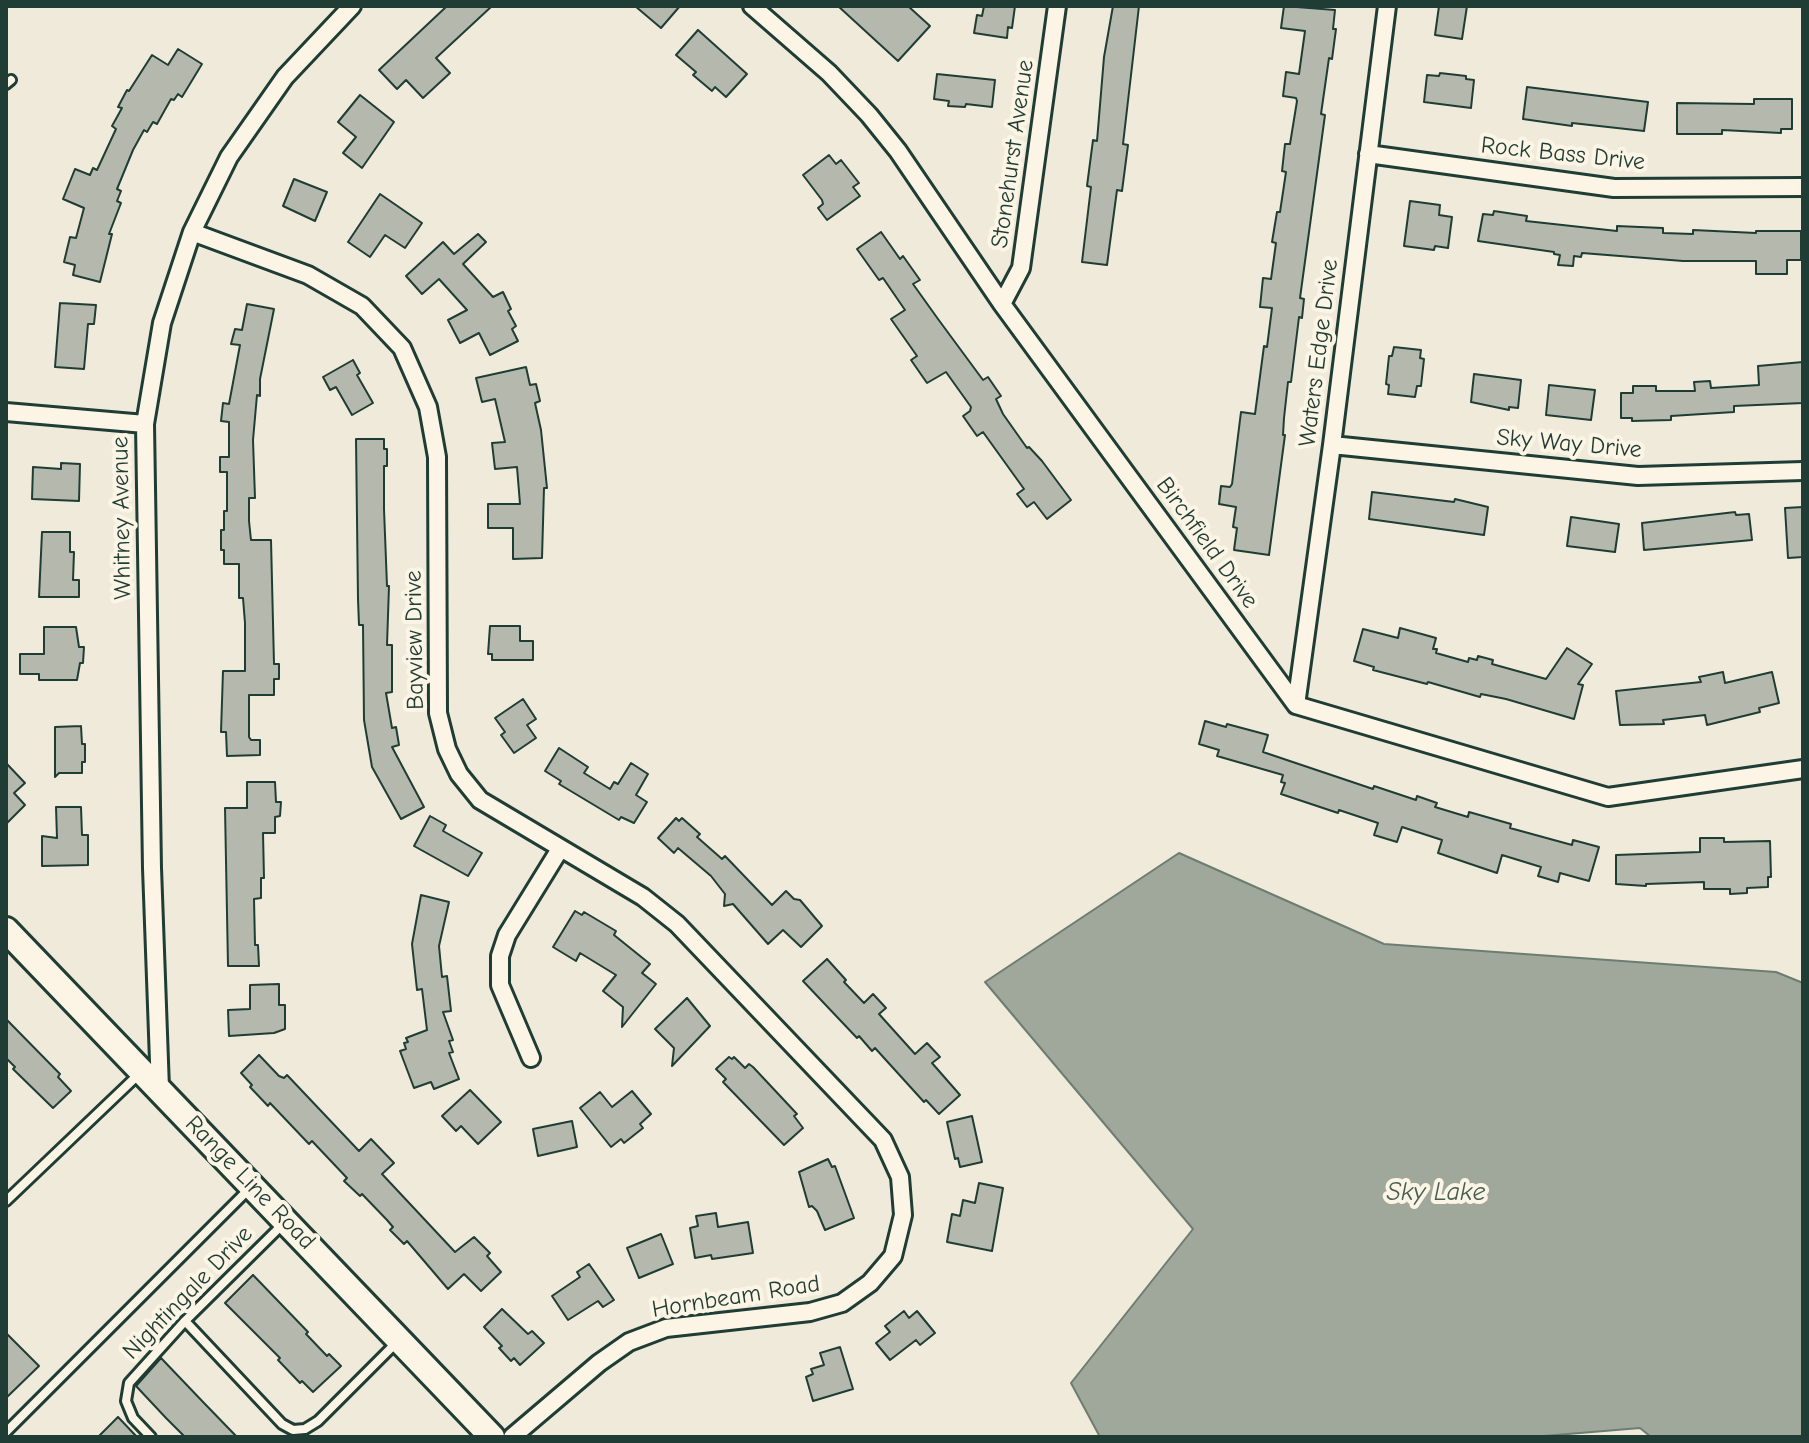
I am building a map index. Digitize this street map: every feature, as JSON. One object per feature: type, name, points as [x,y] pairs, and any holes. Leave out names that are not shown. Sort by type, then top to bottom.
[{"type":"main road","name":"Range Line Road","points":[[6,930],[492,1437]]},
{"type":"street","name":"Whitney Avenue","points":[[160,1089],[152,868],[145,424],[162,323],[192,232],[229,157],[285,77],[352,6]]},
{"type":"street","name":"Birchfield Drive","points":[[752,6],[829,73],[898,151],[1002,304],[1296,705]]},
{"type":"street","name":"Stonehurst Avenue","points":[[1002,304],[1021,268],[1057,6]]},
{"type":"street","name":"Waters Edge Drive","points":[[1296,705],[1387,6]]},
{"type":"street","name":"Rock Bass Drive","points":[[1368,154],[1614,188],[1803,187]]},
{"type":"street","name":"Bayview Drive","points":[[192,232],[308,275],[362,306],[402,348],[428,407],[437,457],[438,713],[447,749],[459,774],[480,800],[643,897],[677,924],[883,1140],[900,1177],[903,1215]]},
{"type":"street","points":[[6,412],[145,424]]},
{"type":"street","name":"Sky Way Drive","points":[[1332,445],[1638,476],[1803,471]]},
{"type":"street","points":[[1296,705],[1608,797],[1803,769]]},
{"type":"street","points":[[531,1058],[500,985],[500,956],[507,935],[560,849]]},
{"type":"street","name":"Hornbeam Road","points":[[512,1437],[599,1363],[629,1342],[666,1328],[810,1312],[842,1303],[870,1283],[893,1256],[903,1215]]},
{"type":"lane","points":[[6,1201],[142,1071]]},
{"type":"lane","points":[[6,1432],[253,1185]]},
{"type":"lane","name":"Nightingale Drive","points":[[151,1437],[133,1418],[126,1401],[129,1383],[185,1321],[286,1220]]},
{"type":"lane","points":[[185,1321],[282,1424],[293,1430],[305,1429],[318,1421],[400,1340]]},
{"type":"water","name":"Sky Lake","points":[[1179,853],[1384,944],[1776,972],[1803,983],[1803,1437],[1651,1437],[1640,1428],[1532,1437],[1100,1437],[1071,1383],[1193,1229],[985,982]]},
{"type":"building","points":[[447,6],[492,6],[436,58],[450,73],[423,98],[406,80],[397,89],[379,70]]},
{"type":"building","points":[[635,6],[680,6],[661,28]]},
{"type":"building","points":[[838,6],[908,6],[930,26],[898,61]]},
{"type":"building","points":[[984,6],[1015,6],[1012,28],[1008,27],[1007,38],[974,33],[977,15],[982,16]]},
{"type":"building","points":[[1113,6],[1139,6],[1123,144],[1128,145],[1122,191],[1117,190],[1107,265],[1082,262],[1091,187],[1087,186],[1093,140],[1097,141],[1104,57]]},
{"type":"building","points":[[1284,6],[1335,10],[1333,29],[1336,29],[1321,114],[1325,115],[1300,298],[1304,299],[1302,318],[1299,317],[1291,382],[1288,382],[1285,435],[1269,555],[1234,550],[1236,507],[1219,504],[1221,486],[1230,487],[1232,484],[1241,412],[1255,414],[1264,346],[1267,347],[1272,308],[1260,307],[1263,278],[1271,279],[1276,243],[1272,242],[1286,172],[1282,171],[1285,144],[1290,144],[1297,101],[1296,98],[1283,96],[1286,72],[1299,74],[1305,31],[1281,28]]},
{"type":"building","points":[[1439,6],[1467,6],[1462,39],[1435,35]]},
{"type":"building","points":[[698,30],[747,74],[726,97],[715,87],[712,91],[676,55]]},
{"type":"building","points":[[178,49],[202,64],[182,97],[178,94],[174,100],[171,99],[157,124],[153,122],[147,132],[144,130],[133,150],[117,189],[121,191],[117,201],[121,203],[109,234],[112,234],[100,282],[73,275],[75,265],[64,262],[70,237],[76,238],[84,208],[63,199],[75,169],[90,175],[93,168],[97,170],[116,129],[112,126],[127,90],[152,55],[168,65]]},
{"type":"building","points":[[1440,73],[1474,80],[1471,108],[1424,102],[1427,75],[1439,76]]},
{"type":"building","points":[[937,74],[995,80],[992,107],[966,104],[965,107],[948,106],[949,101],[934,99]]},
{"type":"building","points":[[1527,87],[1648,102],[1644,131],[1523,119]]},
{"type":"building","points":[[360,95],[394,122],[362,168],[343,153],[356,137],[338,122]]},
{"type":"building","points":[[1754,99],[1792,99],[1792,129],[1781,129],[1781,133],[1722,130],[1722,134],[1677,134],[1677,103],[1754,104]]},
{"type":"building","points":[[829,155],[836,164],[841,160],[859,183],[853,187],[860,196],[827,220],[818,208],[823,204],[822,200],[803,175]]},
{"type":"building","points":[[294,179],[327,192],[315,221],[283,206]]},
{"type":"building","points":[[380,194],[422,223],[405,248],[385,235],[370,257],[348,242]]},
{"type":"building","points":[[1410,201],[1440,205],[1439,215],[1452,217],[1448,248],[1435,246],[1434,250],[1404,246]]},
{"type":"building","points":[[1494,211],[1527,216],[1526,221],[1617,231],[1617,226],[1663,228],[1663,233],[1693,234],[1693,230],[1756,233],[1801,231],[1801,260],[1787,260],[1787,274],[1756,274],[1756,261],[1683,261],[1582,253],[1581,257],[1574,256],[1573,266],[1558,265],[1560,255],[1554,252],[1478,241],[1483,214],[1493,215]]},
{"type":"building","points":[[881,232],[920,280],[913,284],[938,319],[983,380],[988,377],[1001,396],[996,399],[1003,414],[1027,448],[1042,461],[1071,500],[1047,519],[1034,502],[1027,507],[1017,494],[1024,489],[983,432],[977,436],[963,416],[971,407],[946,372],[927,383],[911,360],[917,356],[891,319],[905,310],[883,278],[879,280],[857,249]]},
{"type":"building","points":[[478,234],[486,242],[463,264],[493,297],[503,292],[511,309],[508,311],[516,326],[512,329],[518,341],[490,355],[479,333],[460,343],[448,320],[467,310],[439,279],[422,294],[406,276],[443,242],[454,254]]},
{"type":"building","points":[[60,303],[96,305],[94,324],[88,324],[84,369],[55,367]]},
{"type":"building","points":[[247,304],[274,309],[260,379],[260,396],[257,395],[253,440],[255,498],[249,498],[249,521],[251,540],[271,540],[274,664],[279,664],[279,679],[274,679],[274,695],[249,695],[249,737],[260,740],[260,755],[227,756],[226,732],[221,732],[223,671],[245,671],[245,623],[243,598],[239,598],[239,564],[224,564],[224,550],[221,550],[221,530],[224,530],[224,511],[227,511],[227,472],[220,472],[220,457],[229,457],[229,422],[221,421],[223,403],[229,404],[240,345],[231,344],[235,329],[242,330]]},
{"type":"building","points":[[1394,347],[1421,350],[1420,358],[1424,359],[1421,386],[1417,386],[1415,397],[1388,394],[1389,356],[1392,356]]},
{"type":"building","points":[[353,360],[360,373],[357,375],[373,403],[352,415],[336,387],[330,390],[323,377]]},
{"type":"building","points":[[1803,362],[1803,403],[1734,406],[1734,412],[1671,416],[1671,420],[1632,421],[1632,418],[1621,418],[1621,393],[1633,393],[1633,386],[1656,386],[1656,391],[1695,391],[1694,382],[1710,381],[1711,388],[1759,385],[1758,366]]},
{"type":"building","points":[[526,367],[530,385],[536,384],[540,401],[535,403],[547,488],[544,488],[542,558],[513,559],[513,528],[488,528],[488,504],[520,504],[517,467],[495,469],[492,443],[505,442],[495,399],[482,402],[476,378]]},
{"type":"building","points":[[1474,374],[1521,380],[1518,408],[1509,407],[1509,410],[1471,402]]},
{"type":"building","points":[[1549,385],[1595,390],[1591,420],[1546,415]]},
{"type":"building","points":[[356,439],[384,439],[384,449],[387,449],[384,509],[389,586],[387,645],[392,645],[392,692],[386,693],[392,728],[396,727],[399,745],[392,747],[424,807],[401,819],[372,767],[364,720],[363,625],[359,625],[358,599]]},
{"type":"building","points":[[61,463],[80,464],[79,501],[32,499],[33,467],[61,469]]},
{"type":"building","points":[[1372,492],[1454,502],[1455,499],[1488,507],[1484,535],[1369,519]]},
{"type":"building","points":[[1803,507],[1803,557],[1788,558],[1785,508]]},
{"type":"building","points":[[1735,512],[1736,515],[1749,514],[1752,540],[1644,550],[1642,523]]},
{"type":"building","points":[[1571,517],[1619,524],[1615,552],[1567,546]]},
{"type":"building","points":[[42,532],[70,532],[70,552],[74,552],[73,580],[79,580],[79,597],[39,597]]},
{"type":"building","points":[[490,626],[520,626],[520,641],[533,641],[533,660],[492,660],[492,654],[488,654]]},
{"type":"building","points":[[44,627],[76,627],[79,647],[84,647],[77,680],[39,680],[39,674],[20,674],[20,654],[44,654]]},
{"type":"building","points":[[1400,628],[1436,638],[1433,649],[1437,649],[1436,653],[1468,662],[1469,658],[1477,660],[1478,656],[1493,660],[1492,664],[1546,679],[1567,648],[1592,664],[1578,684],[1583,685],[1574,719],[1506,699],[1481,694],[1480,697],[1373,670],[1374,667],[1354,661],[1363,629],[1398,638]]},
{"type":"building","points":[[1723,672],[1725,683],[1772,672],[1779,703],[1759,708],[1760,712],[1707,725],[1705,715],[1663,720],[1664,724],[1620,725],[1616,691],[1701,682],[1699,677]]},
{"type":"building","points":[[523,699],[536,719],[527,725],[536,738],[514,753],[501,735],[505,732],[495,718]]},
{"type":"building","points":[[1205,721],[1268,735],[1263,752],[1373,789],[1374,786],[1416,800],[1417,796],[1437,803],[1435,807],[1468,817],[1469,812],[1511,824],[1510,828],[1572,845],[1573,840],[1599,847],[1589,881],[1560,873],[1558,882],[1538,876],[1541,867],[1502,855],[1497,873],[1438,853],[1442,840],[1402,827],[1397,842],[1374,835],[1378,823],[1281,794],[1285,783],[1281,782],[1283,775],[1217,756],[1219,750],[1199,744]]},
{"type":"building","points":[[81,726],[82,744],[85,744],[82,773],[59,773],[55,777],[55,727]]},
{"type":"building","points":[[559,748],[588,767],[584,773],[610,789],[614,782],[618,784],[631,763],[648,774],[636,795],[647,802],[634,823],[621,817],[619,820],[559,784],[561,781],[545,771]]},
{"type":"building","points":[[6,763],[25,783],[14,793],[25,805],[6,824]]},
{"type":"building","points":[[247,782],[275,782],[276,802],[281,802],[280,816],[275,817],[275,833],[263,833],[264,878],[261,878],[261,898],[254,899],[255,945],[258,945],[259,966],[228,966],[225,808],[247,808]]},
{"type":"building","points":[[56,807],[81,807],[82,835],[88,835],[88,865],[42,866],[42,836],[57,838]]},
{"type":"building","points":[[430,816],[446,825],[443,831],[482,853],[468,876],[414,846]]},
{"type":"building","points":[[676,818],[679,821],[682,818],[700,834],[697,837],[722,859],[725,856],[772,905],[786,891],[794,899],[800,900],[822,926],[801,947],[783,930],[768,944],[733,904],[724,906],[725,894],[711,876],[678,848],[674,853],[658,838]]},
{"type":"building","points":[[1700,838],[1724,838],[1724,842],[1770,841],[1771,877],[1768,877],[1768,887],[1747,888],[1747,893],[1730,894],[1730,889],[1704,889],[1704,882],[1646,886],[1616,884],[1616,855],[1700,852]]},
{"type":"building","points":[[421,895],[449,902],[439,946],[442,977],[447,976],[451,1011],[443,1012],[453,1040],[449,1041],[453,1052],[449,1053],[459,1079],[434,1089],[431,1082],[414,1088],[400,1051],[406,1049],[406,1038],[427,1030],[422,989],[417,990],[412,944]]},
{"type":"building","points":[[575,911],[582,915],[584,912],[616,931],[614,935],[650,964],[642,973],[656,984],[622,1027],[623,1007],[603,991],[616,975],[580,953],[576,961],[553,947]]},
{"type":"building","points":[[827,959],[864,1003],[873,994],[886,1008],[879,1014],[915,1054],[927,1043],[940,1057],[932,1063],[960,1095],[939,1114],[926,1100],[924,1102],[875,1048],[872,1051],[859,1036],[857,1038],[803,981]]},
{"type":"building","points":[[279,984],[279,1005],[285,1005],[285,1029],[274,1033],[229,1036],[228,1010],[250,1009],[250,985]]},
{"type":"building","points":[[687,998],[710,1026],[672,1066],[674,1048],[655,1029]]},
{"type":"building","points":[[6,1019],[60,1074],[58,1077],[71,1091],[53,1108],[13,1069],[15,1067],[6,1058]]},
{"type":"building","points":[[259,1055],[279,1076],[284,1078],[287,1075],[359,1151],[371,1139],[394,1163],[382,1174],[455,1252],[474,1237],[490,1253],[487,1256],[501,1272],[481,1291],[464,1274],[448,1289],[407,1241],[404,1244],[390,1230],[393,1227],[362,1194],[360,1196],[344,1181],[347,1178],[312,1141],[309,1144],[250,1087],[252,1085],[241,1073]]},
{"type":"building","points":[[729,1057],[734,1057],[745,1068],[749,1064],[753,1067],[797,1114],[794,1116],[803,1128],[784,1145],[723,1082],[726,1079],[716,1069]]},
{"type":"building","points":[[470,1090],[501,1122],[478,1144],[461,1126],[456,1131],[442,1116]]},
{"type":"building","points":[[632,1091],[651,1114],[640,1124],[643,1128],[624,1143],[621,1139],[611,1147],[580,1108],[600,1092],[612,1107]]},
{"type":"building","points":[[972,1116],[982,1162],[960,1167],[958,1158],[955,1159],[947,1122]]},
{"type":"building","points":[[572,1121],[577,1147],[538,1156],[533,1129]]},
{"type":"building","points":[[828,1159],[832,1167],[835,1166],[854,1218],[825,1230],[817,1211],[809,1207],[799,1172]]},
{"type":"building","points":[[979,1183],[1003,1188],[992,1251],[947,1242],[952,1214],[960,1216],[963,1200],[975,1203]]},
{"type":"building","points":[[716,1213],[718,1227],[748,1222],[753,1253],[712,1259],[711,1255],[695,1258],[690,1228],[698,1226],[696,1216]]},
{"type":"building","points":[[661,1234],[673,1264],[639,1278],[627,1248]]},
{"type":"building","points":[[589,1264],[614,1300],[603,1307],[598,1301],[568,1320],[552,1296],[580,1277],[577,1272]]},
{"type":"building","points":[[253,1275],[327,1356],[329,1354],[341,1366],[313,1392],[302,1381],[300,1383],[278,1360],[280,1358],[225,1303]]},
{"type":"building","points":[[502,1309],[528,1334],[532,1331],[544,1343],[520,1365],[514,1358],[511,1361],[484,1327]]},
{"type":"building","points":[[904,1311],[909,1318],[917,1311],[935,1333],[920,1345],[916,1340],[890,1360],[876,1343],[890,1332],[885,1326]]},
{"type":"building","points":[[6,1333],[39,1366],[6,1398]]},
{"type":"building","points":[[840,1347],[853,1389],[813,1401],[806,1377],[813,1374],[811,1369],[824,1365],[820,1353]]},
{"type":"building","points":[[161,1358],[237,1437],[185,1437],[166,1418],[136,1386]]},
{"type":"building","points":[[118,1417],[137,1437],[98,1437]]}]
